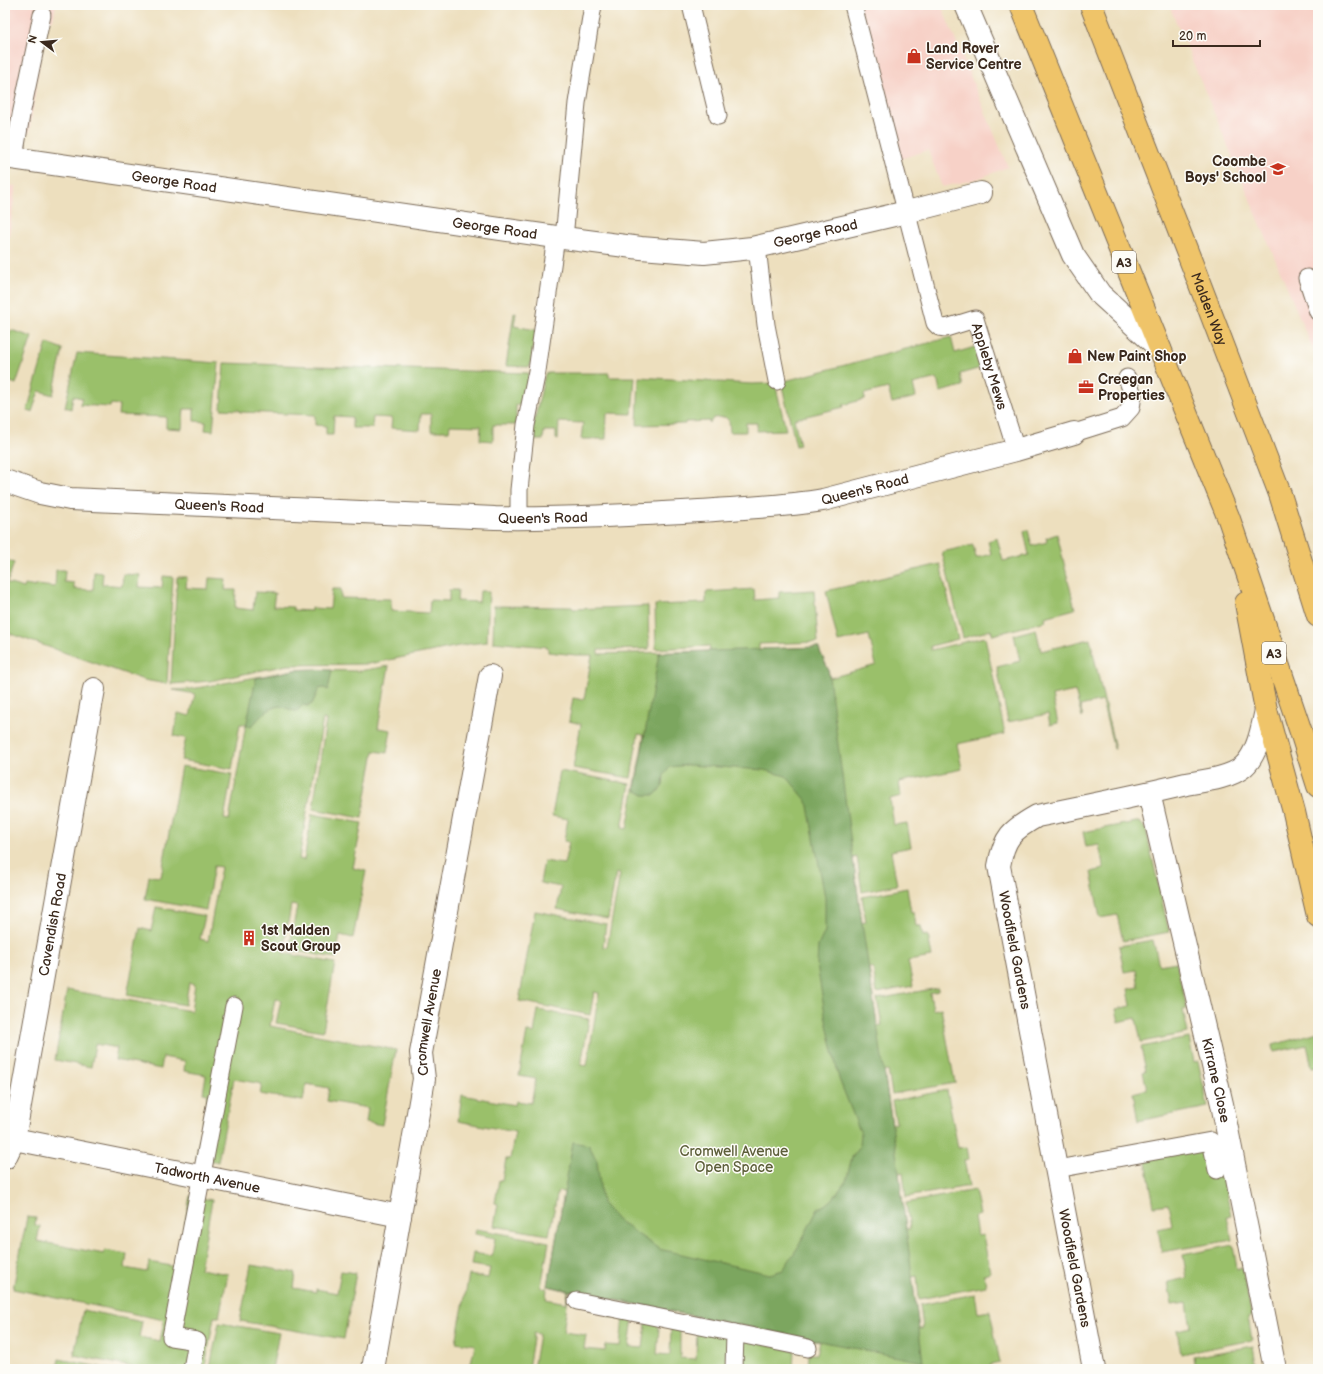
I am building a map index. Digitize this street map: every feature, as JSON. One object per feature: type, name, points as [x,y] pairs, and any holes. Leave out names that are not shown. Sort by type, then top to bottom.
[{"type":"highway","name":"A3","points":[[1020,5],[1229,520],[1318,786]]},
{"type":"highway","name":"Malden Way","points":[[1090,5],[1200,284],[1280,494],[1318,616]]},
{"type":"highway","points":[[1280,494],[1318,565]]},
{"type":"highway","points":[[1229,520],[1266,710],[1294,812],[1318,916]]},
{"type":"street","points":[[966,5],[1073,255],[1100,294],[1160,349]]},
{"type":"street","name":"George Road","points":[[9,157],[560,237],[641,248],[704,252],[757,247],[981,193]]},
{"type":"street","name":"Queen's Road","points":[[5,481],[40,493],[70,499],[519,518],[635,515],[806,503],[824,500],[1016,450],[1074,433]]},
{"type":"street","name":"Cromwell Avenue","points":[[373,1369],[424,1079],[421,1053],[490,676]]},
{"type":"street","name":"Cavendish Road","points":[[5,1158],[14,1139],[94,689]]},
{"type":"street","name":"Woodfield Gardens","points":[[1094,1369],[999,866],[1002,851],[1006,840],[1014,831],[1025,822],[1037,816],[1149,793],[1230,774],[1244,766],[1251,757],[1258,743],[1266,710]]},
{"type":"street","name":"Kirrane Close","points":[[1149,793],[1222,1104],[1276,1369]]},
{"type":"street","name":"Tadworth Avenue","points":[[14,1139],[400,1216]]},
{"type":"lane","points":[[519,518],[519,490],[526,425],[560,237],[577,103],[592,5]]},
{"type":"lane","points":[[691,5],[718,116]]},
{"type":"lane","points":[[853,5],[907,212]]},
{"type":"lane","points":[[9,157],[21,115],[42,15]]},
{"type":"lane","name":"Appleby Mews","points":[[907,212],[935,323],[939,328],[946,328],[975,319],[1016,450]]},
{"type":"lane","points":[[757,247],[766,325],[777,381]]},
{"type":"lane","points":[[1307,278],[1318,312]]},
{"type":"lane","points":[[1074,433],[1122,418],[1131,408],[1133,395],[1127,378]]},
{"type":"lane","points":[[192,1369],[197,1341],[171,1336],[234,1006]]},
{"type":"lane","points":[[1056,1169],[1211,1140],[1217,1170]]},
{"type":"lane","points":[[577,1301],[808,1348]]},
{"type":"lane","points":[[734,1369],[735,1333]]},
{"type":"shaded area","points":[[5,5],[56,5],[53,20],[46,20],[29,133],[5,129]]},
{"type":"shaded area","name":"Land Rover Service Centre","points":[[853,5],[941,5],[1008,167],[977,179],[942,187],[928,150],[894,161]]},
{"type":"shaded area","name":"Coombe Boys' School","points":[[1169,5],[1318,5],[1318,361],[1306,333]]},
{"type":"shaded area","points":[[5,185],[16,186],[5,264]]},
{"type":"green space","points":[[514,313],[516,313],[514,326],[536,330],[530,367],[506,366]]},
{"type":"green space","points":[[11,330],[32,337],[16,384],[5,380],[5,349]]},
{"type":"green space","points":[[951,337],[955,353],[978,346],[984,367],[960,374],[963,386],[940,392],[937,378],[913,384],[916,397],[892,403],[888,388],[864,394],[865,399],[843,405],[844,407],[794,419],[800,445],[796,446],[781,382]]},
{"type":"green space","points":[[47,343],[63,349],[53,395],[39,391],[32,412],[27,411]]},
{"type":"green space","points":[[77,353],[219,363],[213,431],[205,430],[206,422],[194,421],[194,409],[184,409],[182,429],[166,428],[166,417],[118,415],[119,405],[111,404],[110,407],[80,405],[82,398],[73,396],[71,409],[65,407]]},
{"type":"green space","points":[[224,363],[529,373],[525,405],[516,405],[516,425],[493,425],[493,441],[480,440],[481,426],[450,425],[449,431],[431,431],[431,414],[421,414],[420,430],[391,428],[392,418],[373,417],[372,428],[352,428],[352,417],[334,416],[333,435],[326,435],[326,426],[315,425],[315,415],[240,412],[239,410],[221,409]]},
{"type":"green space","points":[[609,373],[609,377],[635,377],[632,414],[607,413],[606,439],[581,439],[583,423],[559,422],[558,440],[556,439],[556,431],[544,431],[543,440],[530,440],[545,374]]},
{"type":"green space","points":[[639,377],[752,384],[775,383],[786,430],[757,431],[757,423],[746,423],[746,432],[730,432],[729,421],[725,417],[713,418],[710,423],[709,421],[685,422],[685,424],[637,425]]},
{"type":"green space","points":[[1028,530],[1032,546],[1047,542],[1046,538],[1057,534],[1075,609],[1045,617],[1046,621],[993,635],[991,630],[963,638],[942,552],[973,545],[976,558],[991,554],[988,541],[997,538],[1003,561],[1029,555],[1024,532]]},
{"type":"green space","points":[[6,560],[14,563],[7,583],[24,588],[25,585],[36,587],[36,585],[55,587],[56,570],[65,570],[64,582],[74,583],[74,589],[93,590],[94,572],[103,573],[102,584],[122,586],[123,574],[140,575],[139,587],[162,588],[163,576],[173,577],[167,684],[144,680],[5,632]]},
{"type":"green space","name":"Cromwell Avenue Open Space","points":[[940,564],[958,639],[931,646],[931,650],[985,637],[1005,734],[957,744],[962,769],[899,782],[901,796],[890,799],[894,825],[907,823],[911,847],[891,851],[897,885],[862,892],[857,857],[853,858],[862,923],[866,922],[862,897],[907,888],[911,912],[914,912],[916,926],[921,926],[923,936],[928,935],[932,957],[908,961],[913,986],[877,993],[873,968],[869,968],[877,1026],[882,1025],[877,999],[938,988],[938,991],[930,993],[933,1010],[941,1008],[955,1083],[892,1094],[888,1071],[884,1071],[892,1124],[896,1123],[892,1101],[947,1090],[958,1148],[967,1147],[969,1159],[964,1160],[969,1186],[906,1197],[903,1172],[899,1173],[906,1229],[910,1229],[906,1203],[975,1190],[980,1215],[974,1217],[977,1236],[983,1235],[990,1272],[984,1274],[986,1286],[919,1299],[917,1276],[912,1277],[919,1329],[923,1329],[920,1305],[975,1294],[978,1313],[990,1311],[1000,1363],[990,1365],[990,1369],[808,1369],[809,1354],[817,1354],[820,1342],[569,1291],[563,1332],[586,1335],[584,1349],[605,1351],[606,1345],[620,1346],[623,1318],[609,1317],[609,1315],[633,1318],[629,1347],[643,1348],[646,1323],[657,1324],[659,1328],[657,1354],[670,1355],[671,1328],[680,1326],[680,1358],[696,1359],[697,1328],[731,1337],[729,1369],[533,1369],[539,1334],[534,1333],[528,1369],[480,1369],[470,1367],[475,1345],[456,1342],[469,1275],[488,1278],[490,1268],[471,1265],[473,1253],[492,1256],[495,1238],[475,1234],[476,1229],[549,1242],[541,1287],[547,1288],[546,1299],[566,1303],[568,1291],[548,1286],[564,1192],[558,1191],[549,1235],[494,1226],[498,1204],[495,1203],[499,1180],[502,1180],[506,1159],[510,1159],[515,1132],[458,1121],[462,1095],[515,1105],[516,1101],[531,1103],[536,1079],[519,1076],[527,1032],[534,1033],[538,1010],[589,1019],[581,1065],[587,1066],[599,993],[594,992],[590,1015],[519,1001],[535,911],[606,924],[603,947],[607,947],[620,874],[616,873],[608,919],[557,909],[561,887],[540,883],[544,861],[564,864],[569,842],[564,841],[568,819],[552,816],[560,771],[630,784],[622,828],[627,829],[644,735],[638,734],[631,778],[573,768],[581,724],[569,721],[573,698],[584,700],[592,655],[548,652],[548,647],[493,642],[494,606],[572,607],[573,609],[648,606],[649,649],[598,650],[598,654],[710,651],[709,646],[656,649],[655,605],[706,603],[706,592],[754,589],[755,600],[779,598],[779,592],[814,590],[818,642],[759,644],[759,649],[818,647],[828,669],[830,678],[876,665],[869,635],[838,642],[826,591]]},
{"type":"green space","points":[[177,577],[187,577],[186,588],[208,589],[209,578],[226,579],[225,590],[236,590],[235,608],[253,610],[255,592],[275,593],[273,606],[293,607],[293,610],[311,611],[311,608],[330,609],[332,589],[341,589],[341,598],[391,599],[391,611],[429,613],[430,600],[449,601],[449,590],[458,590],[457,601],[479,602],[480,591],[489,591],[487,642],[469,644],[369,664],[287,665],[210,681],[171,684]]},
{"type":"green space","points":[[1036,629],[1041,651],[1090,639],[1115,749],[1102,701],[1080,706],[1082,718],[1075,691],[1052,696],[1058,723],[1050,725],[1048,714],[1008,722],[997,667],[1020,661],[1014,635]]},
{"type":"green space","points":[[818,647],[828,669],[858,896],[899,1173],[923,1362],[548,1286],[573,1142],[589,1145],[597,1161],[602,1203],[617,1220],[659,1249],[770,1274],[783,1270],[798,1247],[818,1209],[832,1200],[846,1181],[852,1157],[860,1145],[861,1134],[839,1079],[826,1020],[817,965],[818,946],[825,931],[825,897],[807,801],[786,776],[764,770],[688,765],[670,767],[664,775],[663,786],[655,795],[644,795],[635,790],[659,653]]},
{"type":"green space","points":[[389,666],[378,728],[391,730],[387,753],[374,751],[362,818],[313,809],[326,720],[323,719],[299,859],[304,860],[312,814],[362,823],[353,868],[366,871],[353,938],[340,935],[336,958],[289,950],[297,906],[291,905],[283,953],[335,963],[323,1031],[276,1023],[281,1000],[275,999],[270,1026],[396,1050],[382,1125],[366,1122],[368,1108],[327,1101],[329,1088],[306,1084],[303,1101],[260,1094],[262,1084],[234,1079],[218,1162],[196,1157],[208,1094],[203,1093],[206,1075],[184,1071],[185,1061],[163,1057],[161,1069],[115,1060],[117,1048],[95,1044],[91,1067],[55,1060],[67,990],[191,1011],[195,984],[189,983],[185,1005],[127,995],[140,928],[151,931],[156,907],[205,916],[200,939],[208,941],[221,867],[214,866],[206,910],[145,899],[149,876],[161,877],[181,766],[232,774],[224,819],[229,820],[246,724],[240,724],[232,769],[181,760],[186,738],[174,736],[178,713],[190,716],[195,694],[173,690],[191,689],[294,670],[359,671]]},
{"type":"green space","points":[[294,670],[332,670],[328,690],[324,688],[319,689],[312,704],[307,706],[303,705],[297,711],[278,706],[269,710],[253,725],[246,726],[256,678]]},
{"type":"green space","points":[[1140,822],[1146,830],[1169,932],[1123,941],[1117,915],[1100,918],[1091,872],[1104,869],[1099,845],[1086,847],[1083,832]]},
{"type":"green space","points":[[1153,940],[1159,965],[1176,962],[1187,1009],[1183,1010],[1188,1033],[1141,1042],[1136,1018],[1119,1022],[1116,1009],[1131,1006],[1128,989],[1139,987],[1136,970],[1124,972],[1119,946]]},
{"type":"green space","points":[[1318,1032],[1318,1066],[1312,1067],[1307,1045],[1274,1052],[1273,1045]]},
{"type":"green space","points":[[1189,1038],[1194,1062],[1198,1061],[1208,1107],[1138,1121],[1133,1093],[1147,1089],[1143,1072],[1146,1071],[1141,1047]]},
{"type":"green space","points":[[1205,1145],[1221,1169],[1231,1215],[1227,1216],[1232,1240],[1162,1252],[1158,1229],[1172,1226],[1168,1204],[1154,1206],[1145,1156]]},
{"type":"green space","points":[[190,1196],[212,1200],[200,1269],[228,1274],[219,1317],[214,1317],[205,1367],[210,1367],[219,1323],[279,1333],[272,1369],[133,1369],[133,1367],[74,1355],[83,1310],[142,1322],[139,1337],[160,1341],[164,1320],[13,1289],[27,1217],[36,1218],[35,1225],[40,1226],[37,1241],[104,1254],[105,1250],[127,1254],[125,1268],[147,1272],[149,1262],[177,1267]]},
{"type":"green space","points":[[1233,1245],[1237,1269],[1242,1268],[1252,1316],[1248,1317],[1252,1340],[1181,1354],[1177,1330],[1191,1327],[1187,1303],[1172,1305],[1168,1282],[1187,1278],[1183,1255]]},
{"type":"green space","points":[[251,1265],[296,1273],[294,1288],[316,1292],[316,1289],[337,1293],[341,1271],[356,1273],[344,1339],[240,1321]]},
{"type":"green space","points":[[742,1339],[794,1350],[793,1369],[740,1369]]},
{"type":"green space","points":[[1253,1346],[1257,1369],[1195,1369],[1193,1357]]},
{"type":"green space","points":[[59,1359],[109,1369],[57,1369]]},
{"type":"place","name":"Land Rover Service Centre","points":[[914,56]]},
{"type":"place","name":"Coombe Boys' School","points":[[1278,169]]},
{"type":"place","name":"New Paint Shop","points":[[1075,356]]},
{"type":"place","name":"Creegan Properties","points":[[1086,387]]},
{"type":"place","name":"1st Malden Scout Group","points":[[249,938]]}]
